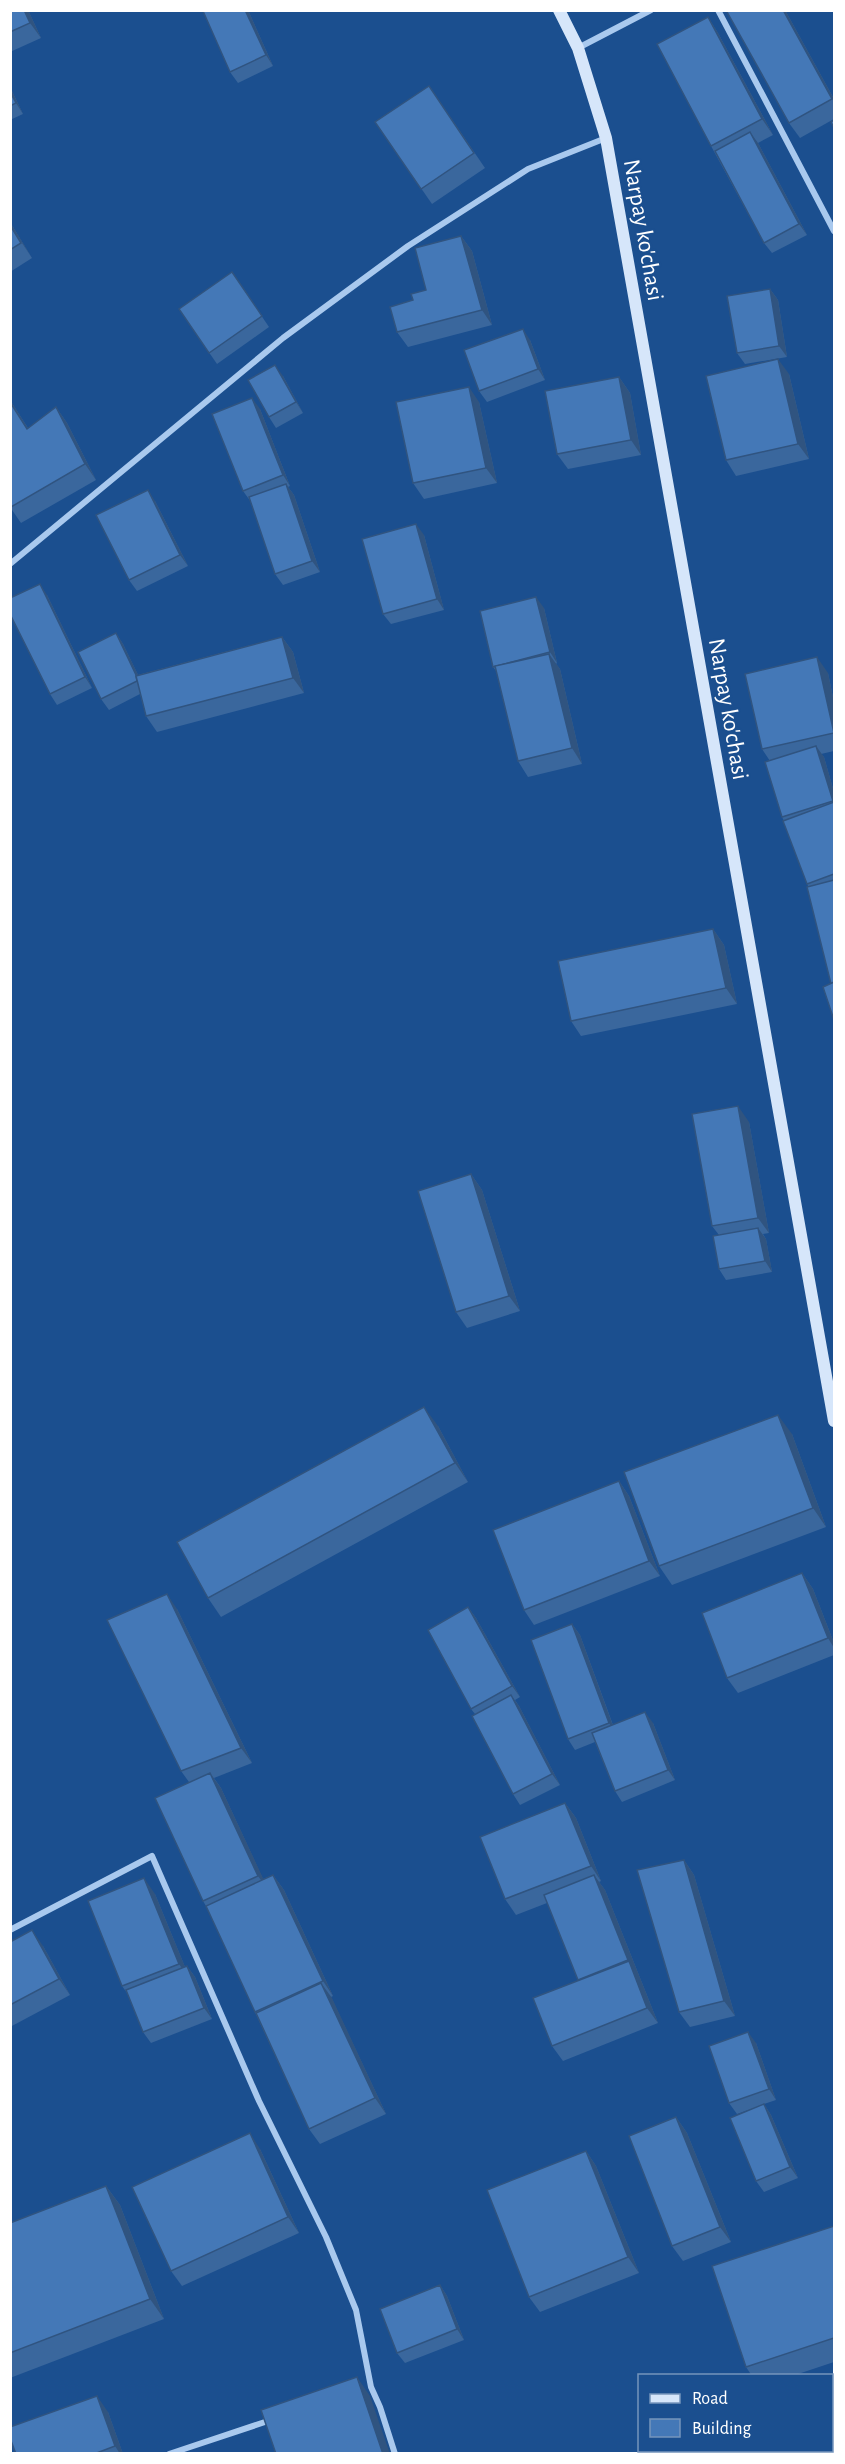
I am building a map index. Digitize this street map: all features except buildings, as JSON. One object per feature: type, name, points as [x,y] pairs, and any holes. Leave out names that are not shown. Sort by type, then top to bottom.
[{"type":"main road","name":"Narpay ko'chasi","points":[[559,10],[578,48],[606,138],[834,1421]]},
{"type":"street","points":[[578,48],[651,10]]},
{"type":"street","points":[[718,10],[834,231]]},
{"type":"street","points":[[10,564],[284,338],[408,246],[528,169],[606,138]]},
{"type":"street","points":[[10,1930],[152,1856],[259,2101],[326,2237],[356,2310],[371,2387],[381,2407],[395,2454]]},
{"type":"street","points":[[360,2391],[371,2387]]},
{"type":"street","points":[[169,2454],[281,2416]]}]
